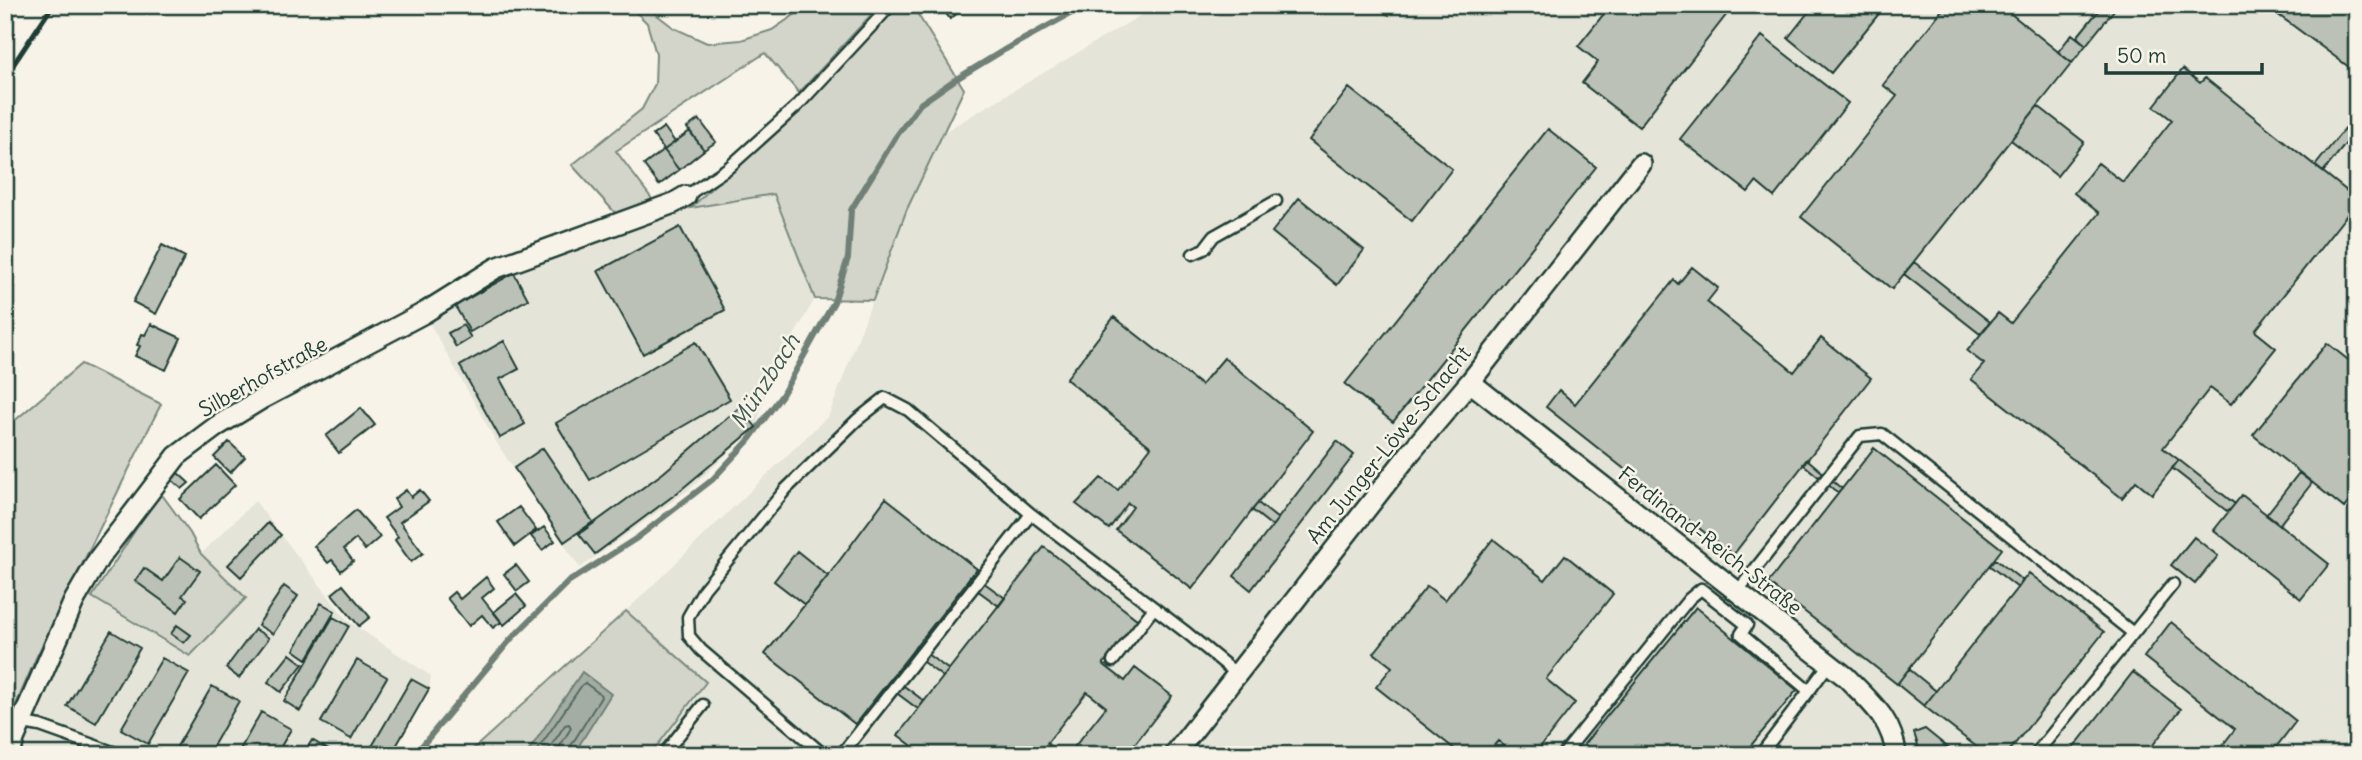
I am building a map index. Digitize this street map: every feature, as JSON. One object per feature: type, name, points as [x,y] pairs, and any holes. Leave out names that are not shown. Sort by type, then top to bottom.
[{"type":"street","name":"Am Junger-Löwe-Schacht","points":[[1174,755],[1641,164]]},
{"type":"street","name":"Silberhofstraße","points":[[10,755],[14,739],[74,601],[99,558],[177,456],[217,426],[263,398],[390,332],[496,268],[687,197]]},
{"type":"street","name":"Ferdinand-Reich-Straße","points":[[1470,382],[1829,664],[1867,697],[1885,719],[1895,739],[1896,755]]},
{"type":"lane","points":[[687,197],[727,168],[798,105],[891,5]]},
{"type":"lane","points":[[1193,254],[1204,249],[1214,236],[1276,201]]},
{"type":"lane","points":[[824,755],[701,650],[689,636],[688,617],[704,589],[786,489],[857,420],[885,398],[908,410],[1031,514],[1237,674]]},
{"type":"lane","points":[[1737,592],[1860,436],[1882,433],[2133,633]]},
{"type":"lane","points":[[841,755],[1031,514]]},
{"type":"lane","points":[[2035,755],[2173,584]]},
{"type":"lane","points":[[1563,755],[1689,599],[1701,589],[1747,625],[1741,634],[1809,691]]},
{"type":"lane","points":[[1113,661],[1154,608]]},
{"type":"lane","points":[[1760,755],[1829,664]]},
{"type":"lane","points":[[663,755],[703,705]]},
{"type":"lane","points":[[23,723],[40,726],[121,755]]},
{"type":"shaded area","points":[[629,5],[644,5],[674,28],[707,43],[741,40],[772,30],[809,5],[880,5],[799,93],[765,53],[616,151],[655,203],[618,216],[572,165],[642,109],[655,84],[656,54],[647,23]]},
{"type":"shaded area","points":[[898,5],[912,5],[964,89],[907,209],[873,300],[815,299],[774,194],[691,208]]},
{"type":"shaded area","points":[[1158,5],[2357,5],[2357,755],[650,755],[706,682],[626,611],[829,415],[907,209],[944,132]]},
{"type":"shaded area","points":[[774,194],[815,299],[771,376],[756,427],[691,488],[580,568],[498,445],[424,313],[496,268],[661,208],[665,219],[691,208]]},
{"type":"shaded area","points":[[81,364],[161,404],[36,658],[6,728],[5,429]]},
{"type":"shaded area","points":[[160,492],[190,533],[201,554],[246,598],[190,656],[92,597]]},
{"type":"shaded area","points":[[255,501],[348,621],[431,676],[429,689],[391,755],[10,755],[74,601],[92,597],[190,656],[246,598],[201,554]]},
{"type":"shaded area","points":[[626,611],[706,682],[650,755],[480,755],[472,750]]},
{"type":"water","points":[[582,672],[611,694],[573,755],[526,755]]},
{"type":"building","points":[[940,5],[968,5],[950,19]]},
{"type":"building","points":[[1369,5],[1394,5],[1389,15]]},
{"type":"building","points":[[1601,5],[1734,5],[1639,127],[1582,83],[1598,62],[1578,46],[1607,10]]},
{"type":"building","points":[[1814,5],[1886,5],[1831,73],[1788,38]]},
{"type":"building","points":[[1946,5],[2000,5],[2072,63],[1892,289],[1801,217],[1897,96],[1883,85]]},
{"type":"building","points":[[2103,5],[2118,5],[2086,45],[2077,37]]},
{"type":"building","points":[[2265,5],[2357,5],[2357,73]]},
{"type":"building","points":[[2072,34],[2086,45],[2072,63],[2058,52]]},
{"type":"building","points":[[1762,36],[1848,103],[1774,197],[1756,182],[1748,192],[1680,139]]},
{"type":"building","points":[[2183,69],[2200,83],[2205,78],[2357,199],[2357,202],[2255,331],[2276,348],[2231,404],[2210,388],[2163,448],[2179,460],[2152,494],[2136,481],[2122,498],[1971,379],[1984,364],[1967,351],[1998,313],[2011,323],[2099,213],[2074,193],[2098,163],[2123,182],[2172,120],[2154,106]]},
{"type":"building","points":[[1349,88],[1452,169],[1412,221],[1309,140]]},
{"type":"building","points":[[2038,106],[2084,142],[2057,176],[2011,140]]},
{"type":"building","points":[[2357,113],[2357,130],[2323,172],[2315,166]]},
{"type":"building","points":[[699,119],[716,142],[704,150],[687,128]]},
{"type":"building","points":[[664,127],[675,142],[664,150],[653,135]]},
{"type":"building","points":[[1548,129],[1596,167],[1393,422],[1345,384]]},
{"type":"building","points":[[690,131],[704,150],[679,170],[664,150]]},
{"type":"building","points":[[664,150],[679,170],[659,185],[644,165]]},
{"type":"building","points":[[1299,198],[1364,250],[1337,285],[1272,232]]},
{"type":"building","points":[[680,227],[725,310],[643,354],[598,271]]},
{"type":"building","points":[[162,245],[185,257],[156,314],[133,302]]},
{"type":"building","points":[[1914,262],[1990,322],[1980,334],[1904,274]]},
{"type":"building","points":[[1692,267],[1718,288],[1707,302],[1794,372],[1821,338],[1871,378],[1733,555],[1546,407],[1559,390],[1575,404],[1674,280],[1678,284]]},
{"type":"building","points":[[514,273],[528,299],[470,332],[455,306]]},
{"type":"building","points":[[1114,317],[1201,385],[1224,358],[1313,431],[1192,589],[1116,530],[1133,507],[1128,503],[1109,529],[1076,504],[1101,478],[1118,490],[1151,447],[1066,379]]},
{"type":"building","points":[[151,324],[181,338],[166,370],[135,356],[142,334],[145,335]]},
{"type":"building","points":[[463,325],[471,338],[456,347],[448,333]]},
{"type":"building","points":[[504,341],[519,369],[500,379],[525,424],[500,438],[460,366]]},
{"type":"building","points":[[696,342],[730,399],[590,480],[556,423]]},
{"type":"building","points":[[2327,343],[2357,367],[2357,492],[2344,508],[2253,435]]},
{"type":"building","points":[[740,407],[756,427],[677,493],[595,554],[579,534],[663,473]]},
{"type":"building","points":[[361,408],[375,425],[339,453],[326,436]]},
{"type":"building","points":[[1337,441],[1354,455],[1251,590],[1234,576]]},
{"type":"building","points":[[229,442],[245,457],[230,473],[214,457]]},
{"type":"building","points":[[543,448],[593,522],[564,542],[514,468]]},
{"type":"building","points":[[1874,448],[2002,549],[1897,684],[1768,583]]},
{"type":"building","points":[[1807,459],[1842,489],[1838,493],[1803,464]]},
{"type":"building","points":[[2179,460],[2235,504],[2228,512],[2172,468]]},
{"type":"building","points":[[216,465],[235,485],[199,519],[180,499]]},
{"type":"building","points":[[178,473],[189,483],[182,489],[172,480]]},
{"type":"building","points":[[2299,473],[2312,483],[2279,525],[2266,515]]},
{"type":"building","points":[[406,490],[411,497],[420,490],[429,501],[400,522],[423,553],[411,562],[395,540],[398,537],[384,518],[399,507],[394,499]]},
{"type":"building","points":[[2242,495],[2329,564],[2301,599],[2214,530]]},
{"type":"building","points":[[886,498],[977,569],[855,724],[765,654]]},
{"type":"building","points":[[1258,503],[1278,519],[1272,526],[1252,510]]},
{"type":"building","points":[[519,507],[536,530],[515,546],[498,522]]},
{"type":"building","points":[[356,510],[380,537],[365,550],[356,539],[344,549],[353,561],[341,571],[332,560],[328,563],[314,546]]},
{"type":"building","points":[[268,523],[281,535],[241,577],[228,565]]},
{"type":"building","points":[[544,527],[555,541],[542,550],[531,536]]},
{"type":"building","points":[[2194,537],[2218,556],[2195,584],[2171,565]]},
{"type":"building","points":[[1493,539],[1545,580],[1565,555],[1613,594],[1546,679],[1575,703],[1534,755],[1515,755],[1498,741],[1486,755],[1462,755],[1376,687],[1392,667],[1374,653],[1427,586],[1445,600]]},
{"type":"building","points":[[1044,547],[1138,620],[1103,664],[1125,681],[1135,668],[1172,696],[1126,755],[1068,755],[1106,707],[1087,692],[1047,743],[1061,755],[924,755],[898,735]]},
{"type":"building","points":[[797,551],[828,576],[805,605],[774,581]]},
{"type":"building","points":[[180,557],[200,571],[182,596],[187,599],[178,612],[135,581],[144,568],[163,581]]},
{"type":"building","points":[[1995,559],[2023,581],[2018,588],[1990,566]]},
{"type":"building","points":[[516,565],[529,582],[517,591],[504,574]]},
{"type":"building","points":[[2029,573],[2104,632],[2006,755],[1987,755],[1924,706]]},
{"type":"building","points":[[972,574],[1005,598],[999,606],[966,582]]},
{"type":"building","points":[[486,577],[494,588],[482,598],[501,622],[493,628],[482,615],[469,626],[447,598],[454,592],[460,599]]},
{"type":"building","points":[[343,585],[370,617],[359,626],[332,594]]},
{"type":"building","points":[[284,586],[298,596],[273,634],[258,625]]},
{"type":"building","points":[[516,594],[526,606],[504,625],[494,612]]},
{"type":"building","points":[[321,603],[335,611],[307,659],[294,650]]},
{"type":"building","points":[[1696,607],[1797,690],[1743,755],[1590,755],[1593,751],[1584,744]]},
{"type":"building","points":[[333,617],[349,626],[300,711],[284,701]]},
{"type":"building","points":[[2171,622],[2296,721],[2270,755],[2215,755],[2235,729],[2144,657]]},
{"type":"building","points":[[177,625],[191,635],[184,643],[171,634]]},
{"type":"building","points":[[255,629],[269,638],[239,678],[226,668]]},
{"type":"building","points":[[111,631],[140,648],[96,723],[67,706]]},
{"type":"building","points":[[916,646],[949,670],[943,677],[911,653]]},
{"type":"building","points":[[290,654],[303,664],[281,692],[268,682]]},
{"type":"building","points":[[162,658],[189,673],[148,744],[121,729]]},
{"type":"building","points":[[357,660],[387,677],[351,739],[321,722]]},
{"type":"building","points":[[1909,669],[1936,691],[1924,706],[1897,684]]},
{"type":"building","points":[[2133,672],[2181,709],[2145,755],[2068,755]]},
{"type":"building","points":[[892,677],[924,701],[918,709],[886,685]]},
{"type":"building","points":[[411,679],[429,689],[391,755],[367,755]]},
{"type":"building","points":[[212,686],[239,701],[208,755],[183,755],[175,750]]},
{"type":"building","points":[[261,712],[291,729],[276,755],[237,755]]},
{"type":"building","points":[[1925,729],[1957,755],[1921,755],[1914,733]]},
{"type":"building","points":[[312,740],[337,755],[303,755]]},
{"type":"waterway","name":"Münzbach","points":[[418,755],[421,747],[511,639],[568,582],[637,538],[712,480],[749,440],[782,395],[834,302],[848,258],[851,210],[895,138],[920,104],[1004,50],[1086,5]]},
{"type":"railway","points":[[5,77],[53,5]]}]
